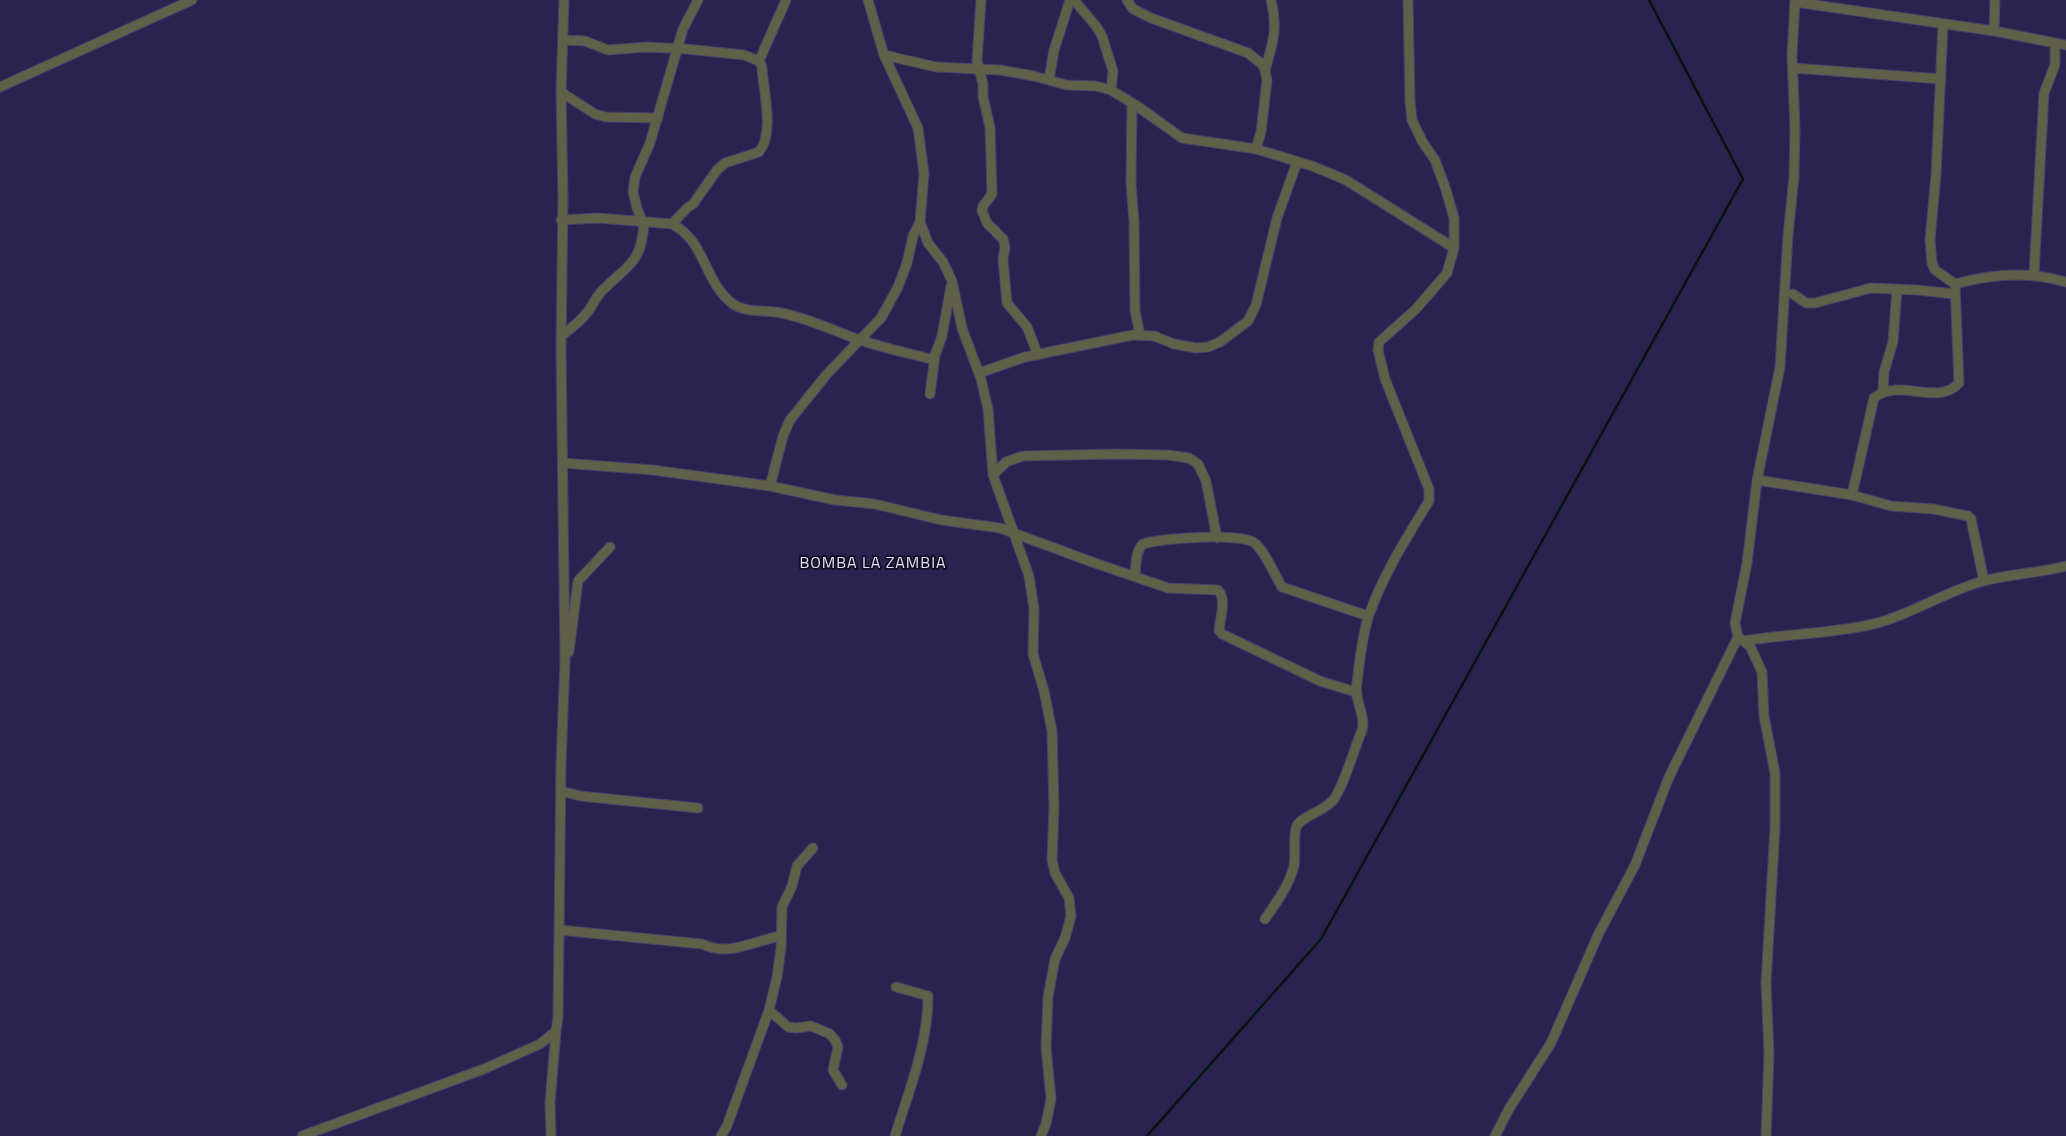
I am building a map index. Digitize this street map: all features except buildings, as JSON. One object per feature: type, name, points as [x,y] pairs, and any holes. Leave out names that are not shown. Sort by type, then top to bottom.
[{"type":"street","points":[[0,87],[192,0]]},
{"type":"street","points":[[551,1136],[550,1103],[558,1017],[565,661],[561,336],[561,92],[564,0]]},
{"type":"street","points":[[561,336],[577,324],[599,295],[634,259],[643,240],[643,221],[633,192],[635,177],[650,143],[683,29],[698,0]]},
{"type":"street","points":[[759,61],[786,0]]},
{"type":"street","points":[[770,486],[783,436],[790,420],[827,374],[880,318],[898,286],[907,263],[913,236],[920,222],[924,174],[918,128],[884,55],[868,0]]},
{"type":"street","points":[[980,0],[977,47],[979,69],[990,127],[992,186],[992,194],[983,206],[983,218],[1003,239],[1007,303],[1027,326],[1038,355]]},
{"type":"street","points":[[1049,80],[1054,50],[1070,0]]},
{"type":"street","points":[[1074,0],[1102,36],[1113,71],[1111,90]]},
{"type":"street","points":[[1127,0],[1133,9],[1151,18],[1248,53],[1262,64],[1267,80],[1256,149]]},
{"type":"street","points":[[1265,70],[1275,38],[1276,16],[1271,0]]},
{"type":"street","points":[[1265,919],[1284,892],[1294,866],[1295,829],[1302,820],[1319,812],[1334,800],[1362,730],[1363,717],[1357,702],[1356,692],[1368,616],[1391,569],[1429,501],[1429,489],[1385,379],[1378,350],[1379,342],[1416,309],[1447,273],[1454,248],[1454,218],[1446,190],[1435,160],[1422,141],[1412,120],[1408,0]]},
{"type":"street","points":[[1994,32],[1995,0]]},
{"type":"street","points":[[1766,1136],[1769,1054],[1766,983],[1775,828],[1775,773],[1764,716],[1762,672],[1750,646],[1741,639],[1735,622],[1747,563],[1757,480],[1780,367],[1788,235],[1794,177],[1793,68],[1795,1],[2066,45]]},
{"type":"street","points":[[1943,25],[1930,247],[1935,270],[1955,284]]},
{"type":"street","points":[[564,40],[585,41],[600,49],[608,50],[646,47],[718,51],[744,55],[759,61],[762,67],[767,126],[766,140],[762,148],[759,152],[725,163],[717,170],[694,204],[687,208],[672,224]]},
{"type":"street","points":[[2034,274],[2044,93],[2055,65],[2055,44]]},
{"type":"street","points":[[884,55],[936,67],[1009,72],[1066,85],[1096,86],[1111,90],[1132,102],[1182,138],[1256,149],[1312,166],[1346,180],[1454,248]]},
{"type":"street","points":[[1793,68],[1941,79]]},
{"type":"street","points":[[561,92],[595,114],[658,118]]},
{"type":"street","points":[[1132,102],[1131,184],[1134,221],[1135,311],[1140,335]]},
{"type":"street","points":[[979,373],[998,365],[1038,355],[1140,335],[1154,336],[1186,346],[1208,347],[1220,342],[1248,321],[1256,305],[1277,218],[1297,162]]},
{"type":"street","points":[[562,220],[598,218],[672,224],[682,229],[689,236],[704,262],[712,281],[734,304],[754,310],[782,313],[819,324],[859,340],[934,360]]},
{"type":"street","points":[[920,222],[928,243],[943,262],[952,281],[962,328],[979,373],[988,409],[993,475],[1029,576],[1034,609],[1033,654],[1044,691],[1052,731],[1054,808],[1052,860],[1055,873],[1069,898],[1071,916],[1065,938],[1055,959],[1048,997],[1046,1047],[1051,1099],[1046,1124],[1041,1136]]},
{"type":"street","points":[[1955,284],[1972,279],[2034,274],[2066,282]]},
{"type":"street","points":[[930,394],[934,360],[942,336],[952,281]]},
{"type":"street","points":[[1852,495],[1874,398],[1883,393],[1904,390],[1942,393],[1953,390],[1959,383],[1955,284]]},
{"type":"street","points":[[1793,294],[1806,303],[1815,303],[1871,288],[1955,294]]},
{"type":"street","points":[[1883,393],[1884,372],[1893,342],[1897,289]]},
{"type":"street","points":[[993,475],[1006,462],[1023,456],[1116,454],[1167,455],[1188,458],[1198,464],[1206,481],[1217,538]]},
{"type":"street","points":[[563,463],[653,470],[770,486],[836,500],[875,504],[940,520],[1000,528],[1015,535],[1168,588],[1218,590],[1222,594],[1223,602],[1220,630],[1222,634],[1320,681],[1356,692]]},
{"type":"street","points":[[1757,480],[1852,495],[1891,506],[1933,509],[1968,516],[1971,519],[1984,581]]},
{"type":"street","points":[[1135,576],[1136,556],[1143,544],[1184,538],[1240,538],[1251,540],[1257,545],[1282,587],[1368,616]]},
{"type":"street","points":[[568,657],[578,581],[610,547]]},
{"type":"street","points":[[1741,639],[1810,635],[1870,625],[1984,581],[2042,572],[2066,566]]},
{"type":"street","points":[[1495,1136],[1509,1109],[1551,1043],[1598,935],[1635,865],[1669,777],[1741,639]]},
{"type":"street","points":[[561,791],[580,796],[698,808]]},
{"type":"street","points":[[721,1136],[728,1126],[769,1010],[777,976],[782,907],[792,886],[798,866],[813,848]]},
{"type":"street","points":[[559,930],[702,944],[712,949],[728,949],[754,945],[760,940],[780,936]]},
{"type":"street","points":[[894,1136],[922,1049],[928,1012],[928,996],[896,987]]},
{"type":"street","points":[[769,1010],[788,1027],[811,1026],[830,1034],[838,1047],[833,1070],[842,1085]]},
{"type":"street","points":[[302,1136],[484,1069],[540,1044],[556,1031]]},
{"type":"waterway","points":[[1147,1136],[1321,939],[1743,179],[1649,0]]},
{"type":"district","name":"BOMBA LA ZAMBIA","points":[[873,564]]}]
